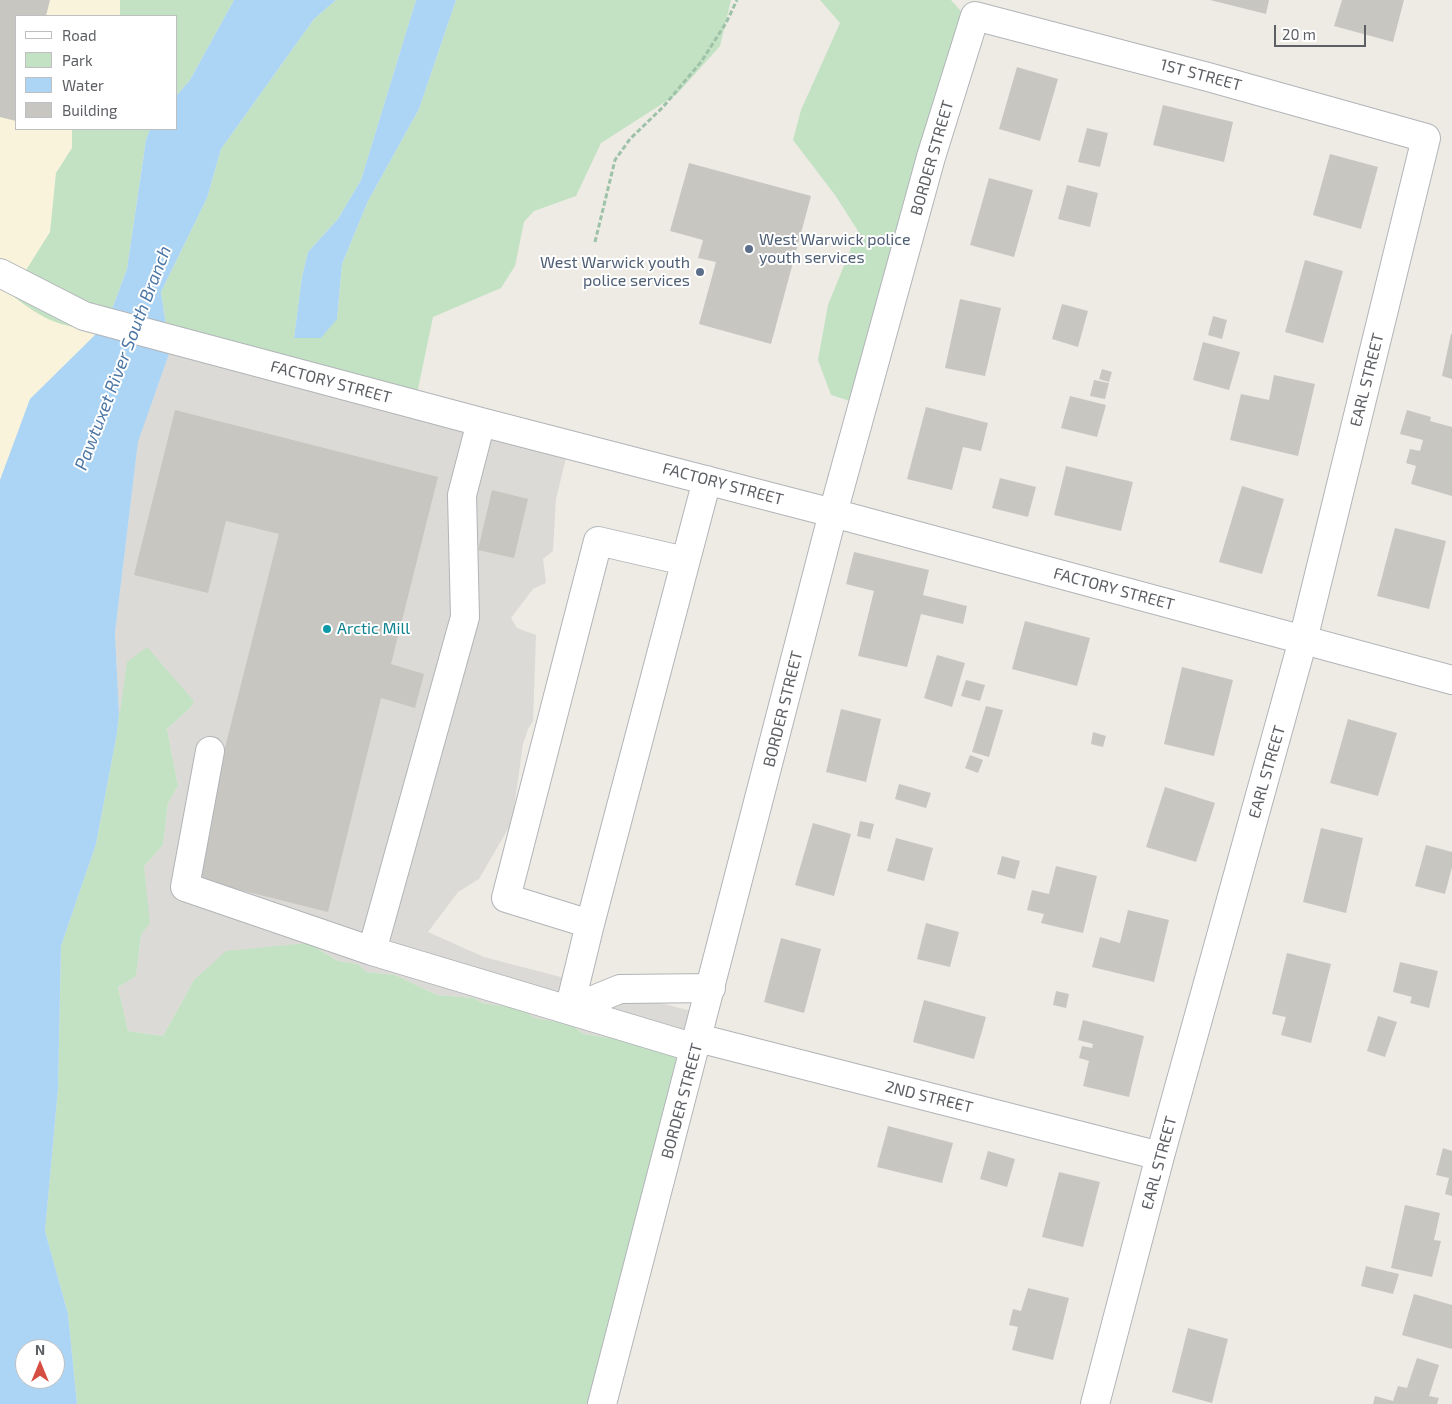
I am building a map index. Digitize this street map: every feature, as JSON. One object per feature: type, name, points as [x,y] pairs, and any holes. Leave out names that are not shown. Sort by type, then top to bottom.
[{"type":"street","name":"1ST STREET","points":[[975,16],[1208,77],[1426,138]]},
{"type":"street","name":"BORDER STREET","points":[[602,1404],[833,513],[931,157],[975,16]]},
{"type":"street","name":"EARL STREET","points":[[1095,1404],[1160,1156],[1303,640],[1426,138]]},
{"type":"street","name":"FACTORY STREET","points":[[0,274],[84,316],[481,422],[833,513],[1452,680]]},
{"type":"street","points":[[372,951],[465,617],[462,495],[481,422]]},
{"type":"street","points":[[569,1010],[707,480]]},
{"type":"street","points":[[590,924],[506,898],[598,540],[686,561]]},
{"type":"street","name":"2ND STREET","points":[[210,751],[185,887],[372,951],[569,1010],[1160,1156]]},
{"type":"street","points":[[569,1010],[620,990],[711,988]]},
{"type":"path","points":[[595,242],[615,160],[630,139],[663,107],[701,62],[726,23],[737,0]]},
{"type":"shaded area","points":[[0,0],[120,0],[120,15],[15,15],[15,130],[72,130],[72,148],[56,173],[51,232],[11,294],[96,334],[30,399],[0,480]]},
{"type":"shaded area","points":[[172,351],[561,453],[566,458],[556,499],[553,551],[543,559],[546,583],[533,589],[511,618],[517,628],[536,635],[533,721],[523,744],[512,822],[479,879],[458,892],[428,932],[484,957],[699,1013],[688,1050],[584,1034],[570,1024],[533,1018],[522,1009],[482,1003],[474,998],[437,995],[395,975],[366,972],[358,964],[338,961],[308,943],[194,980],[163,1036],[128,1031],[118,987],[136,975],[141,935],[149,923],[144,866],[163,845],[168,803],[178,786],[167,729],[190,708],[119,713],[115,633],[138,441],[169,354]]},
{"type":"green space","points":[[120,0],[234,0],[190,80],[178,94],[178,15],[120,15]]},
{"type":"green space","points":[[336,0],[416,0],[361,180],[338,219],[308,252],[302,277],[294,338],[337,319],[342,264],[368,201],[419,109],[456,0],[731,0],[720,46],[676,95],[601,143],[576,196],[534,211],[524,222],[515,266],[501,288],[433,317],[413,413],[168,339],[161,292],[207,198],[221,149],[314,19]]},
{"type":"green space","points":[[820,0],[951,0],[967,18],[869,407],[831,395],[818,360],[828,305],[858,231],[835,195],[793,140],[801,110],[840,23]]},
{"type":"green space","points":[[72,130],[150,130],[146,140],[127,269],[105,328],[96,334],[45,318],[11,294],[50,232],[56,173],[72,148]]},
{"type":"green space","points":[[147,647],[194,701],[190,708],[167,729],[178,786],[168,803],[163,845],[144,866],[150,923],[141,935],[136,976],[118,987],[128,1031],[163,1036],[194,980],[226,951],[308,943],[338,961],[358,964],[366,972],[395,975],[437,995],[474,998],[482,1003],[522,1009],[534,1018],[570,1024],[584,1034],[688,1050],[601,1404],[77,1404],[68,1314],[45,1231],[58,1089],[61,946],[96,844],[117,733],[127,662]]},
{"type":"water","name":"Pawtuxet River South Branch","points":[[234,0],[336,0],[314,19],[221,149],[207,198],[161,292],[168,339],[172,351],[169,354],[138,442],[115,633],[119,713],[117,733],[96,844],[61,946],[58,1089],[45,1231],[68,1314],[77,1404],[0,1404],[0,480],[30,399],[96,334],[105,328],[127,269],[146,140],[150,130],[178,130],[178,94],[190,80]]},
{"type":"water","points":[[416,0],[456,0],[419,109],[368,201],[342,264],[337,319],[321,338],[294,338],[302,277],[308,252],[338,219],[361,180]]},
{"type":"building","points":[[0,0],[50,0],[46,15],[15,15],[15,121],[0,117]]},
{"type":"building","points":[[1210,0],[1269,0],[1266,14]]},
{"type":"building","points":[[1342,0],[1404,0],[1393,42],[1334,26]]},
{"type":"building","points":[[1017,67],[1058,79],[1040,141],[999,129]]},
{"type":"building","points":[[1163,105],[1233,122],[1224,162],[1153,145]]},
{"type":"building","points":[[1087,128],[1108,133],[1100,167],[1078,162]]},
{"type":"building","points":[[1330,154],[1378,167],[1361,229],[1313,215]]},
{"type":"building","name":"West Warwick police youth services","points":[[689,163],[811,196],[771,344],[699,324],[716,262],[698,258],[703,240],[670,231]]},
{"type":"building","points":[[989,178],[1033,190],[1014,257],[970,245]]},
{"type":"building","points":[[1067,185],[1098,193],[1090,227],[1058,219]]},
{"type":"building","points":[[1305,260],[1343,271],[1323,343],[1285,332]]},
{"type":"building","points":[[960,299],[1001,308],[985,376],[945,368]]},
{"type":"building","points":[[1062,304],[1088,311],[1078,347],[1052,339]]},
{"type":"building","points":[[1213,316],[1227,320],[1222,339],[1208,335]]},
{"type":"building","points":[[1452,334],[1452,379],[1442,376]]},
{"type":"building","points":[[1203,342],[1240,352],[1229,390],[1193,380]]},
{"type":"building","points":[[1102,369],[1112,372],[1109,382],[1099,379]]},
{"type":"building","points":[[1274,375],[1315,384],[1298,456],[1230,440],[1241,394],[1269,400]]},
{"type":"building","points":[[1094,380],[1109,383],[1105,399],[1090,396]]},
{"type":"building","points":[[1070,396],[1106,405],[1097,437],[1061,428]]},
{"type":"building","points":[[926,407],[988,423],[981,451],[963,447],[952,490],[907,479]]},
{"type":"building","name":"Arctic Mill","points":[[175,410],[438,477],[391,664],[424,674],[415,708],[381,698],[328,912],[192,878],[279,534],[226,521],[208,593],[134,575]]},
{"type":"building","points":[[1407,410],[1431,417],[1430,421],[1452,427],[1452,496],[1411,484],[1416,466],[1406,463],[1410,449],[1420,451],[1423,440],[1400,434]]},
{"type":"building","points":[[1066,466],[1133,482],[1121,531],[1054,515]]},
{"type":"building","points":[[1000,478],[1036,487],[1028,517],[992,508]]},
{"type":"building","points":[[1242,486],[1284,499],[1262,574],[1219,562]]},
{"type":"building","points":[[492,490],[528,499],[514,558],[478,550]]},
{"type":"building","points":[[1395,528],[1446,541],[1429,609],[1377,596]]},
{"type":"building","points":[[854,552],[929,570],[923,595],[967,606],[963,624],[921,614],[907,667],[858,656],[874,591],[846,584]]},
{"type":"building","points":[[1025,621],[1090,638],[1077,686],[1012,669]]},
{"type":"building","points":[[937,655],[965,663],[952,707],[924,698]]},
{"type":"building","points":[[1182,667],[1233,680],[1214,756],[1164,744]]},
{"type":"building","points":[[966,680],[985,685],[980,701],[961,696]]},
{"type":"building","points":[[986,706],[1003,710],[989,757],[972,752]]},
{"type":"building","points":[[841,709],[881,719],[866,782],[826,772]]},
{"type":"building","points":[[1348,719],[1397,733],[1378,796],[1330,783]]},
{"type":"building","points":[[1093,732],[1106,736],[1103,747],[1091,744]]},
{"type":"building","points":[[970,755],[983,760],[978,773],[965,768]]},
{"type":"building","points":[[899,784],[931,793],[926,808],[895,799]]},
{"type":"building","points":[[1165,787],[1215,803],[1196,862],[1146,847]]},
{"type":"building","points":[[860,821],[874,824],[870,839],[857,836]]},
{"type":"building","points":[[813,823],[851,834],[834,896],[795,885]]},
{"type":"building","points":[[1321,828],[1363,838],[1346,913],[1303,902]]},
{"type":"building","points":[[896,838],[933,848],[924,881],[887,871]]},
{"type":"building","points":[[1426,845],[1452,852],[1452,867],[1445,894],[1415,886]]},
{"type":"building","points":[[1002,856],[1020,861],[1015,879],[997,874]]},
{"type":"building","points":[[1056,866],[1097,876],[1083,933],[1041,923],[1044,914],[1027,910],[1032,890],[1049,894]]},
{"type":"building","points":[[1128,910],[1169,920],[1154,982],[1092,967],[1100,937],[1120,943]]},
{"type":"building","points":[[926,923],[959,932],[950,967],[917,959]]},
{"type":"building","points":[[781,938],[821,949],[804,1013],[764,1002]]},
{"type":"building","points":[[1287,953],[1331,964],[1311,1043],[1281,1035],[1286,1017],[1272,1014]]},
{"type":"building","points":[[1400,962],[1438,971],[1429,1008],[1410,1003],[1412,997],[1393,992]]},
{"type":"building","points":[[1056,991],[1069,994],[1066,1008],[1053,1005]]},
{"type":"building","points":[[924,1000],[986,1017],[974,1059],[913,1042]]},
{"type":"building","points":[[1378,1016],[1397,1022],[1385,1057],[1367,1051]]},
{"type":"building","points":[[1083,1020],[1144,1036],[1129,1097],[1083,1086],[1089,1061],[1079,1058],[1082,1046],[1092,1048],[1093,1044],[1078,1040]]},
{"type":"building","points":[[888,1126],[953,1143],[942,1183],[877,1167]]},
{"type":"building","points":[[1443,1148],[1452,1151],[1452,1196],[1445,1194],[1449,1178],[1436,1175]]},
{"type":"building","points":[[988,1151],[1015,1159],[1007,1187],[980,1179]]},
{"type":"building","points":[[1059,1172],[1100,1182],[1083,1247],[1042,1237]]},
{"type":"building","points":[[1405,1205],[1440,1213],[1434,1240],[1441,1241],[1432,1277],[1391,1268]]},
{"type":"building","points":[[1366,1266],[1399,1274],[1393,1294],[1361,1286]]},
{"type":"building","points":[[1028,1288],[1069,1298],[1053,1360],[1012,1350],[1018,1327],[1009,1325],[1013,1309],[1021,1311]]},
{"type":"building","points":[[1414,1294],[1452,1305],[1452,1349],[1402,1335]]},
{"type":"building","points":[[1188,1328],[1228,1339],[1212,1403],[1172,1392]]},
{"type":"building","points":[[1417,1358],[1439,1365],[1429,1396],[1439,1398],[1437,1404],[1373,1404],[1375,1396],[1393,1401],[1398,1386],[1407,1388]]},
{"type":"place","name":"West Warwick police youth services","points":[[749,249]]},
{"type":"place","name":"West Warwick youth police services","points":[[700,272]]},
{"type":"place","name":"Arctic Mill","points":[[327,629]]}]
